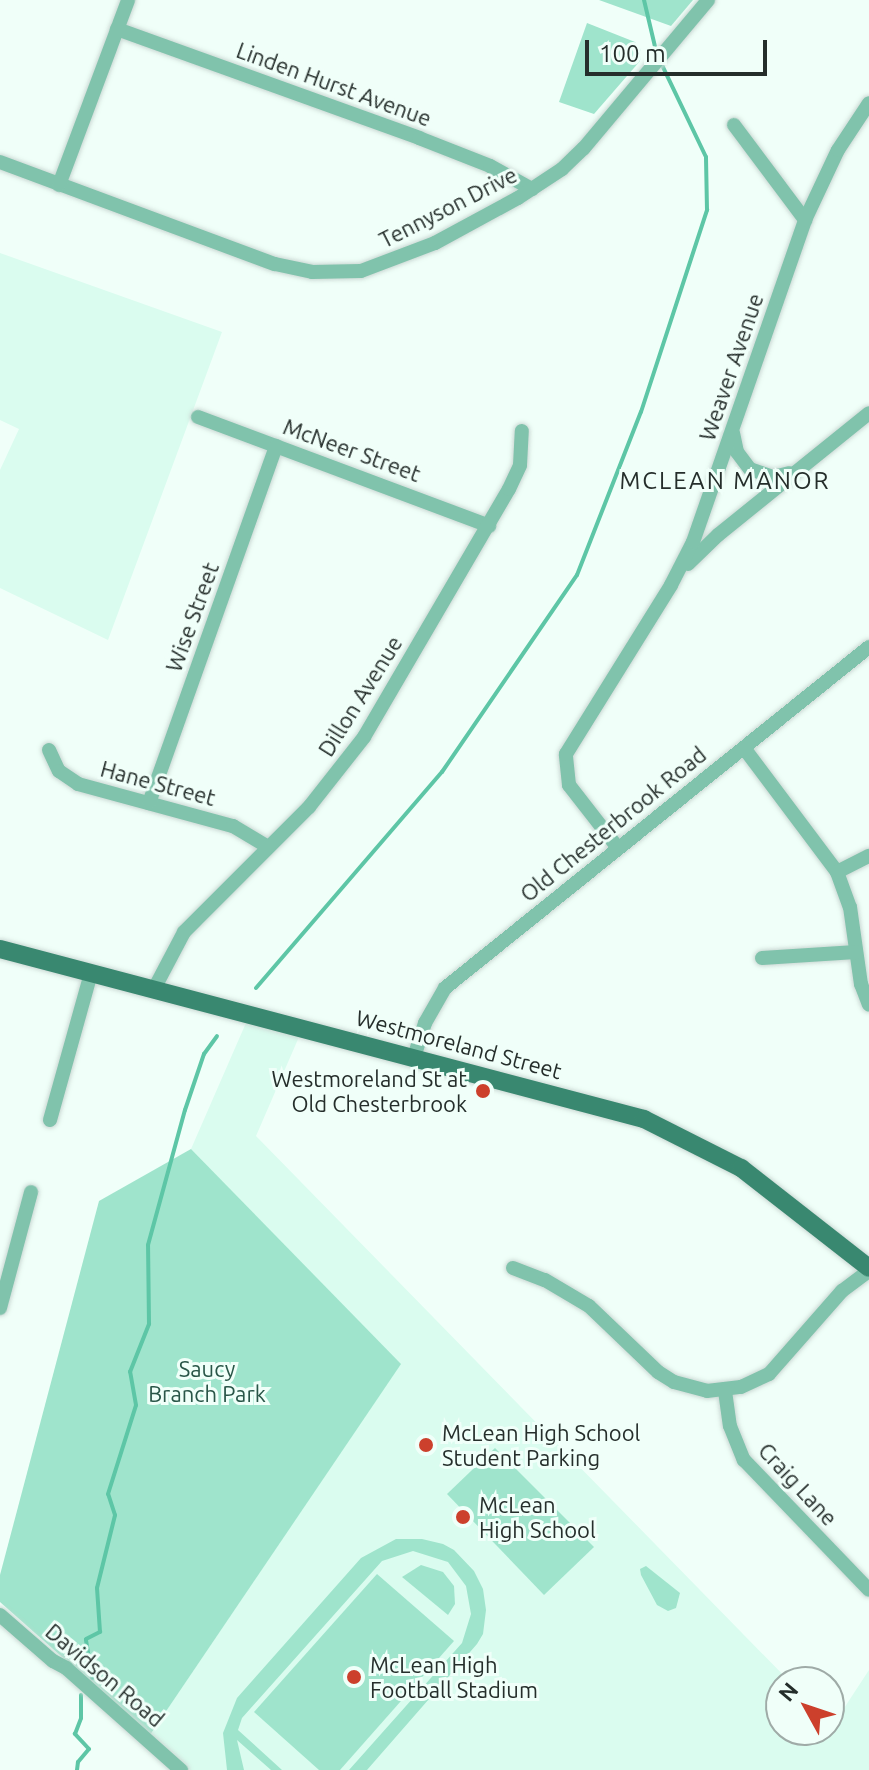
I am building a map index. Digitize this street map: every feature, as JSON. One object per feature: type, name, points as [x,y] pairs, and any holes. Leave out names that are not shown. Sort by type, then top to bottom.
[{"type":"main road","name":"Westmoreland Street","points":[[0,949],[632,1116],[666,1129],[741,1168],[869,1269]]},
{"type":"street","points":[[59,185],[128,0]]},
{"type":"street","name":"Tennyson Drive","points":[[0,162],[275,264],[325,273],[361,271],[411,254],[532,189],[576,156],[708,0]]},
{"type":"street","name":"Linden Hurst Avenue","points":[[117,29],[419,138],[490,166],[532,189]]},
{"type":"street","name":"Weaver Avenue","points":[[618,848],[569,785],[565,775],[566,754],[671,585],[693,542],[805,220],[838,150],[869,103]]},
{"type":"street","points":[[734,125],[805,220]]},
{"type":"street","points":[[671,585],[718,535],[869,413]]},
{"type":"street","name":"McNeer Street","points":[[198,417],[489,526]]},
{"type":"street","points":[[733,429],[737,452],[750,469],[773,477],[798,470]]},
{"type":"street","name":"Dillon Avenue","points":[[154,989],[184,932],[334,777],[364,737],[489,526],[520,465],[522,431]]},
{"type":"street","name":"Wise Street","points":[[149,803],[276,446]]},
{"type":"street","name":"Old Chesterbrook Road","points":[[414,1057],[425,1023],[445,988],[869,647]]},
{"type":"street","points":[[744,748],[837,872],[850,907],[861,984],[869,1005]]},
{"type":"street","name":"Hane Street","points":[[49,750],[52,761],[67,779],[233,826],[268,847]]},
{"type":"street","points":[[837,872],[869,856]]},
{"type":"street","points":[[762,958],[856,952]]},
{"type":"street","points":[[50,1120],[91,973]]},
{"type":"street","points":[[0,1308],[31,1192]]},
{"type":"street","points":[[0,1248],[16,1252]]},
{"type":"street","points":[[513,1268],[545,1280],[579,1299],[645,1361],[674,1382],[691,1388],[725,1391],[769,1374],[842,1291],[869,1269]]},
{"type":"street","name":"Craig Lane","points":[[725,1391],[730,1426],[744,1460],[869,1590]]},
{"type":"street","name":"Davidson Road","points":[[0,1615],[53,1661],[66,1668],[181,1770]]},
{"type":"shaded area","points":[[0,253],[222,332],[108,640],[0,588],[0,470],[19,429],[0,420]]},
{"type":"shaded area","name":"McLean High School","points":[[249,1016],[302,1030],[256,1136],[774,1666],[765,1666],[765,1746],[845,1746],[845,1707],[869,1670],[869,1770],[190,1770],[150,1735],[400,1364],[191,1149]]},
{"type":"green space","points":[[599,0],[693,0],[671,26]]},
{"type":"green space","points":[[587,23],[635,42],[641,50],[640,61],[594,114],[559,102]]},
{"type":"green space","name":"Saucy Branch Park","points":[[191,1149],[401,1364],[150,1735],[0,1602],[0,1575],[99,1201]]},
{"type":"green space","points":[[495,1448],[594,1547],[544,1595],[447,1494]]},
{"type":"green space","points":[[396,1539],[422,1539],[443,1544],[454,1550],[474,1571],[483,1589],[486,1610],[483,1634],[477,1644],[367,1770],[349,1770],[462,1643],[471,1614],[466,1586],[448,1562],[413,1551],[382,1561],[242,1718],[238,1730],[282,1770],[271,1770],[237,1740],[244,1770],[227,1770],[223,1733],[237,1698],[361,1558]]},
{"type":"green space","points":[[421,1565],[443,1572],[454,1586],[455,1604],[448,1615],[402,1577]]},
{"type":"green space","points":[[646,1566],[680,1593],[676,1608],[668,1611],[657,1605],[641,1575],[640,1569]]},
{"type":"green space","name":"McLean High Football Stadium","points":[[377,1574],[454,1641],[340,1770],[319,1770],[254,1712]]},
{"type":"waterway","points":[[644,0],[657,55]]},
{"type":"waterway","points":[[256,988],[442,772],[577,575],[641,412],[707,210],[706,157],[661,63]]},
{"type":"waterway","points":[[92,1678],[86,1639],[100,1632],[97,1588],[115,1515],[108,1494],[136,1405],[130,1372],[149,1324],[148,1245],[185,1110],[204,1054],[217,1036]]},
{"type":"waterway","points":[[77,1770],[78,1762],[89,1749],[75,1734],[81,1718],[81,1695]]},
{"type":"place","name":"Westmoreland St at Old Chesterbrook","points":[[483,1091]]},
{"type":"place","name":"McLean High School Student Parking","points":[[426,1445]]},
{"type":"place","name":"McLean High School","points":[[463,1517]]},
{"type":"place","name":"McLean High Football Stadium","points":[[354,1677]]},
{"type":"district","name":"MCLEAN MANOR","points":[[725,481]]}]
